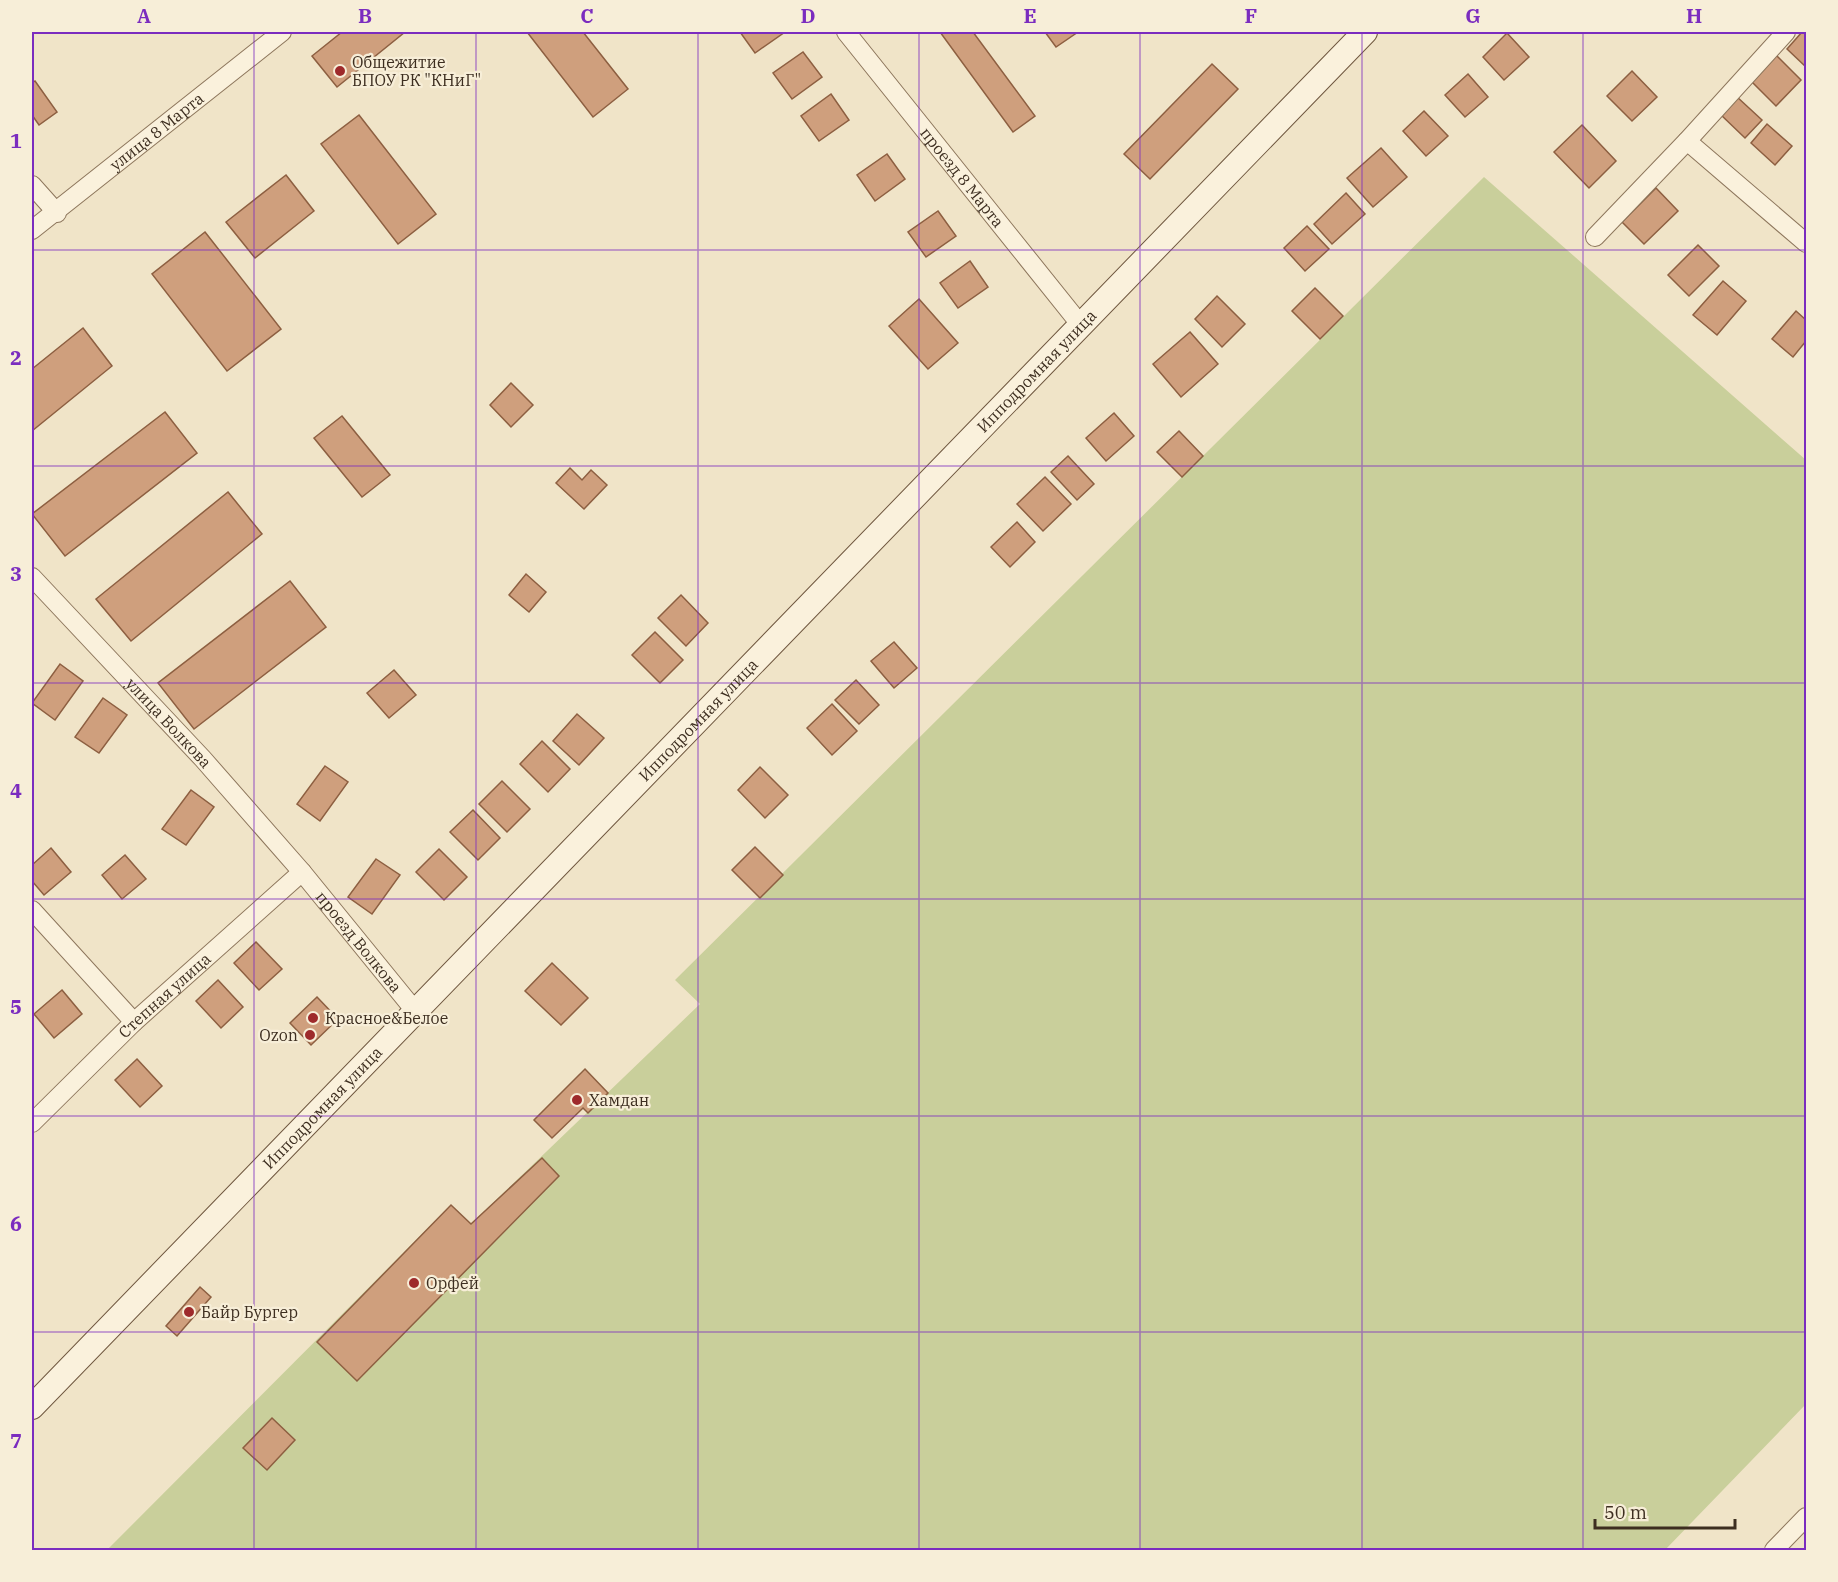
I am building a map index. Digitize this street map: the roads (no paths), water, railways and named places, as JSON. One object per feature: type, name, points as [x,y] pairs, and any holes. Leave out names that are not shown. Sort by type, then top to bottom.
[{"type":"main road","name":"Ипподромная улица","points":[[32,1407],[1365,32]]},
{"type":"street","name":"улица 8 Марта","points":[[32,230],[57,213],[282,32]]},
{"type":"street","name":"проезд 8 Марта","points":[[846,32],[1080,324]]},
{"type":"street","points":[[1595,237],[1687,141],[1786,32]]},
{"type":"street","points":[[1687,141],[1806,243]]},
{"type":"street","points":[[32,185],[57,213]]},
{"type":"street","name":"улица Волкова","points":[[32,577],[203,759],[302,872]]},
{"type":"street","name":"проезд Волкова","points":[[302,872],[416,1012]]},
{"type":"street","name":"Степная улица","points":[[32,1123],[134,1022],[302,872]]},
{"type":"street","points":[[32,910],[134,1022]]},
{"type":"street","points":[[1774,1551],[1806,1517]]},
{"type":"place","name":"Общежитие БПОУ РК \"КНиГ\"","points":[[340,71]]},
{"type":"place","name":"Красное&Белое","points":[[313,1018]]},
{"type":"place","name":"Ozon","points":[[310,1035]]},
{"type":"place","name":"Хамдан","points":[[577,1100]]},
{"type":"place","name":"Орфей","points":[[414,1283]]},
{"type":"place","name":"Байр Бургер","points":[[189,1312]]}]
